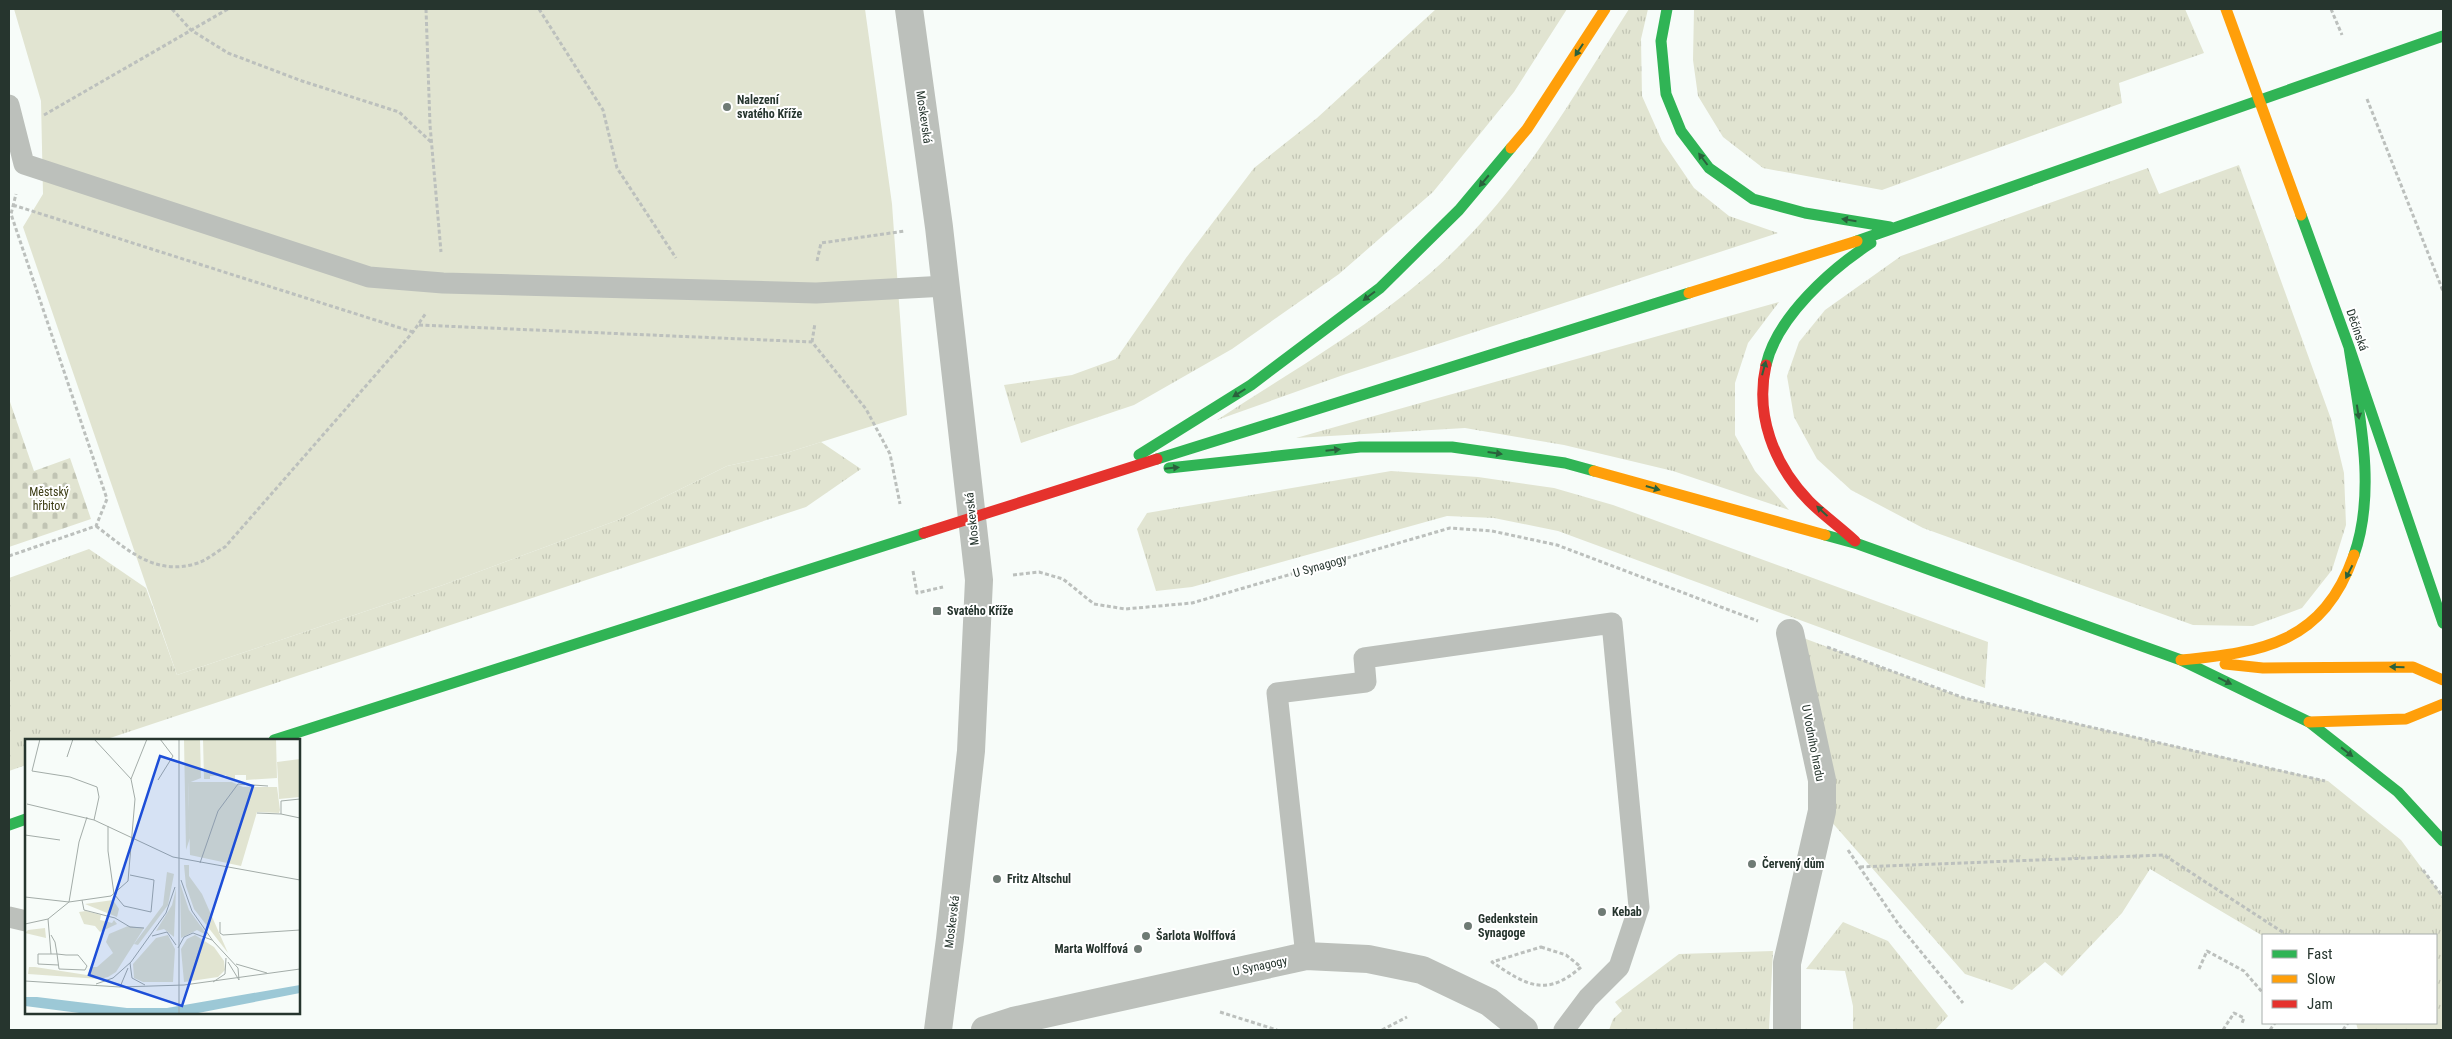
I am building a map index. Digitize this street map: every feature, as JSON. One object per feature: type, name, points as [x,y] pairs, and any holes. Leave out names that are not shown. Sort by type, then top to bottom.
[{"type":"main road","points":[[1106,475],[1251,385],[1380,288],[1459,210],[1527,129],[1605,9]]},
{"type":"main road","points":[[1667,9],[1662,41],[1666,94],[1681,131],[1709,168],[1753,198],[1805,213],[1897,228]]},
{"type":"main road","name":"Děčínská","points":[[2226,9],[2242,47],[2443,623]]},
{"type":"main road","points":[[277,739],[1106,475],[1897,228],[2443,36]]},
{"type":"main road","points":[[1858,544],[1797,488],[1779,459],[1768,434],[1762,408],[1763,369],[1784,324],[1804,300],[1832,272],[1863,248],[1897,228]]},
{"type":"main road","points":[[2181,660],[2249,652],[2292,637],[2321,613],[2340,589],[2356,558],[2364,524],[2364,449],[2348,347]]},
{"type":"main road","points":[[1106,475],[1360,446],[1452,447],[1565,463],[1858,544],[2181,660],[2309,722],[2398,792],[2443,841]]},
{"type":"main road","points":[[2181,660],[2264,668],[2413,667],[2443,680]]},
{"type":"main road","points":[[2309,722],[2406,718],[2434,710],[2443,704]]},
{"type":"main road","points":[[9,825],[25,819]]},
{"type":"street","name":"Moskevská","points":[[909,9],[946,286],[979,580],[971,751],[938,1030]]},
{"type":"street","name":"U Vodního hradu","points":[[1787,1030],[1788,963],[1822,811],[1822,780],[1790,633]]},
{"type":"street","name":"U Synagogy","points":[[985,1030],[1032,1016],[1306,956],[1368,959],[1422,970],[1489,1002],[1524,1030]]},
{"type":"lane","points":[[9,105],[24,164],[369,277],[443,283],[816,293],[946,286]]},
{"type":"lane","points":[[1306,956],[1277,693],[1366,682],[1364,658],[1612,622],[1639,907],[1619,967],[1588,998],[1564,1030]]},
{"type":"lane","points":[[9,916],[25,921]]},
{"type":"path","points":[[172,9],[191,30],[228,53],[302,81],[399,112],[432,142]]},
{"type":"path","points":[[15,131],[228,9]]},
{"type":"path","points":[[96,526],[144,560],[167,568],[198,563],[225,547],[419,325],[443,283],[432,142],[426,9]]},
{"type":"path","points":[[539,9],[603,110],[617,168],[698,290]]},
{"type":"path","points":[[2331,9],[2342,36]]},
{"type":"path","points":[[2364,91],[2443,291]]},
{"type":"path","points":[[9,556],[96,526],[107,499],[10,214],[24,164]]},
{"type":"path","points":[[13,205],[413,332]]},
{"type":"path","points":[[816,270],[821,243],[912,230]]},
{"type":"path","points":[[816,314],[812,342],[866,409],[890,454],[901,510]]},
{"type":"path","points":[[419,325],[812,342]]},
{"type":"path","name":"U Synagogy","points":[[912,565],[918,593],[979,580],[1039,572],[1063,578],[1094,604],[1125,609],[1192,603],[1450,528],[1492,531],[1557,545],[1964,698],[2328,781]]},
{"type":"path","points":[[1822,811],[1899,925],[1963,1003]]},
{"type":"path","points":[[1860,867],[2164,856],[2285,934]]},
{"type":"path","points":[[2422,868],[2443,898]]},
{"type":"path","points":[[1541,947],[1566,955],[1581,967],[1568,979],[1552,984],[1538,985],[1521,981],[1492,962],[1541,947]]},
{"type":"path","points":[[2199,969],[2208,950],[2244,971],[2262,992]]},
{"type":"path","points":[[1220,1012],[1276,1030]]},
{"type":"path","points":[[2223,1030],[2234,1013],[2244,1018],[2242,1023]]},
{"type":"path","points":[[1382,1030],[1407,1017]]},
{"type":"green space","points":[[14,9],[865,9],[892,204],[907,415],[783,454],[727,466],[618,520],[443,585],[177,675],[23,227],[43,194],[41,101]]},
{"type":"green space","points":[[1436,9],[1567,9],[1514,92],[1433,192],[1339,274],[1232,349],[1134,405],[1021,443],[1004,385],[1072,375],[1116,359],[1186,258],[1254,168],[1317,118]]},
{"type":"green space","points":[[1629,9],[1648,9],[1641,39],[1642,96],[1662,141],[1694,188],[1729,216],[1778,233],[1346,374],[1217,420],[1378,315],[1437,267],[1465,240],[1511,187],[1553,129]]},
{"type":"green space","points":[[1694,9],[2185,9],[2204,53],[2119,83],[2122,103],[1882,190],[1763,168],[1723,137],[1698,96],[1693,60]]},
{"type":"green space","points":[[2239,165],[2331,419],[2344,473],[2346,525],[2332,570],[2302,608],[2253,626],[2193,625],[1923,528],[1851,490],[1817,459],[1794,417],[1787,376],[1799,342],[1825,310],[1901,256],[2148,168],[2159,194]]},
{"type":"green space","points":[[1779,302],[1748,343],[1735,383],[1735,435],[1755,471],[1789,510],[1673,471],[1564,445],[1465,428],[1296,438]]},
{"type":"green space","name":"Městský hřbitov","points":[[9,399],[34,471],[70,458],[91,519],[9,547]]},
{"type":"green space","points":[[821,442],[861,469],[806,507],[107,739],[25,739],[25,765],[9,771],[9,578],[89,549],[146,588],[177,675],[443,585],[618,520],[727,466],[783,454]]},
{"type":"green space","points":[[1391,471],[1478,477],[1554,488],[1613,505],[1988,642],[1985,688],[1558,531],[1494,518],[1447,516],[1192,587],[1156,591],[1137,529],[1147,513]]},
{"type":"green space","points":[[1790,633],[1964,698],[2328,781],[2401,840],[2443,897],[2443,1030],[2358,1030],[2356,1024],[2437,1024],[2437,934],[2262,935],[2150,869],[2122,913],[2062,976],[2045,962],[2012,990],[1965,974],[1822,811]]},
{"type":"green space","points":[[1843,922],[1888,941],[1948,1016],[1935,1030],[1853,1030],[1853,1006],[1845,971],[1806,969]]},
{"type":"green space","points":[[1773,951],[1769,1030],[1609,1030],[1613,1019],[1622,1011],[1615,1002],[1679,954]]},
{"type":"traffic: fast","points":[[1667,9],[1661,41],[1666,94],[1681,131],[1709,168],[1753,199],[1805,213],[1890,227]]},
{"type":"traffic: fast","points":[[1857,241],[2443,36]]},
{"type":"traffic: fast","points":[[1139,455],[1251,385],[1380,288],[1459,210],[1511,148]]},
{"type":"traffic: fast","points":[[2301,215],[2349,347],[2443,623]]},
{"type":"traffic: fast","points":[[1766,365],[1781,329],[1794,312],[1823,280],[1871,243]]},
{"type":"traffic: fast","points":[[1157,459],[1689,293]]},
{"type":"traffic: fast","points":[[2349,347],[2361,425],[2365,478],[2361,530],[2354,555]]},
{"type":"traffic: fast","points":[[1169,468],[1360,447],[1452,447],[1565,463],[1594,471]]},
{"type":"traffic: fast","points":[[277,739],[924,533]]},
{"type":"traffic: fast","points":[[1825,535],[1858,544],[2181,660],[2309,722],[2398,792],[2443,841]]},
{"type":"traffic: fast","points":[[9,825],[25,819]]},
{"type":"traffic: slow","points":[[1511,148],[1527,129],[1605,9]]},
{"type":"traffic: slow","points":[[2226,9],[2301,215]]},
{"type":"traffic: slow","points":[[1689,293],[1857,241]]},
{"type":"traffic: slow","points":[[1594,471],[1825,535]]},
{"type":"traffic: slow","points":[[2181,660],[2239,653],[2287,638],[2308,625],[2326,607],[2341,584],[2354,555]]},
{"type":"traffic: slow","points":[[2225,664],[2263,668],[2413,667],[2443,680]]},
{"type":"traffic: slow","points":[[2309,722],[2406,719],[2443,704]]},
{"type":"traffic: jam","points":[[1766,365],[1763,383],[1765,420],[1777,455],[1796,487],[1809,501],[1855,541]]},
{"type":"traffic: jam","points":[[924,533],[1157,459]]},
{"type":"place","name":"Nalezení svatého Kříže","points":[[727,107]]},
{"type":"place","name":"Svatého Kříže","points":[[937,611]]},
{"type":"place","name":"Červený dům","points":[[1752,864]]},
{"type":"place","name":"Fritz Altschul","points":[[997,879]]},
{"type":"place","name":"Kebab","points":[[1602,912]]},
{"type":"place","name":"Gedenkstein Synagoge","points":[[1468,926]]},
{"type":"place","name":"Šarlota Wolffová","points":[[1146,936]]},
{"type":"place","name":"Marta Wolffová","points":[[1138,949]]}]
